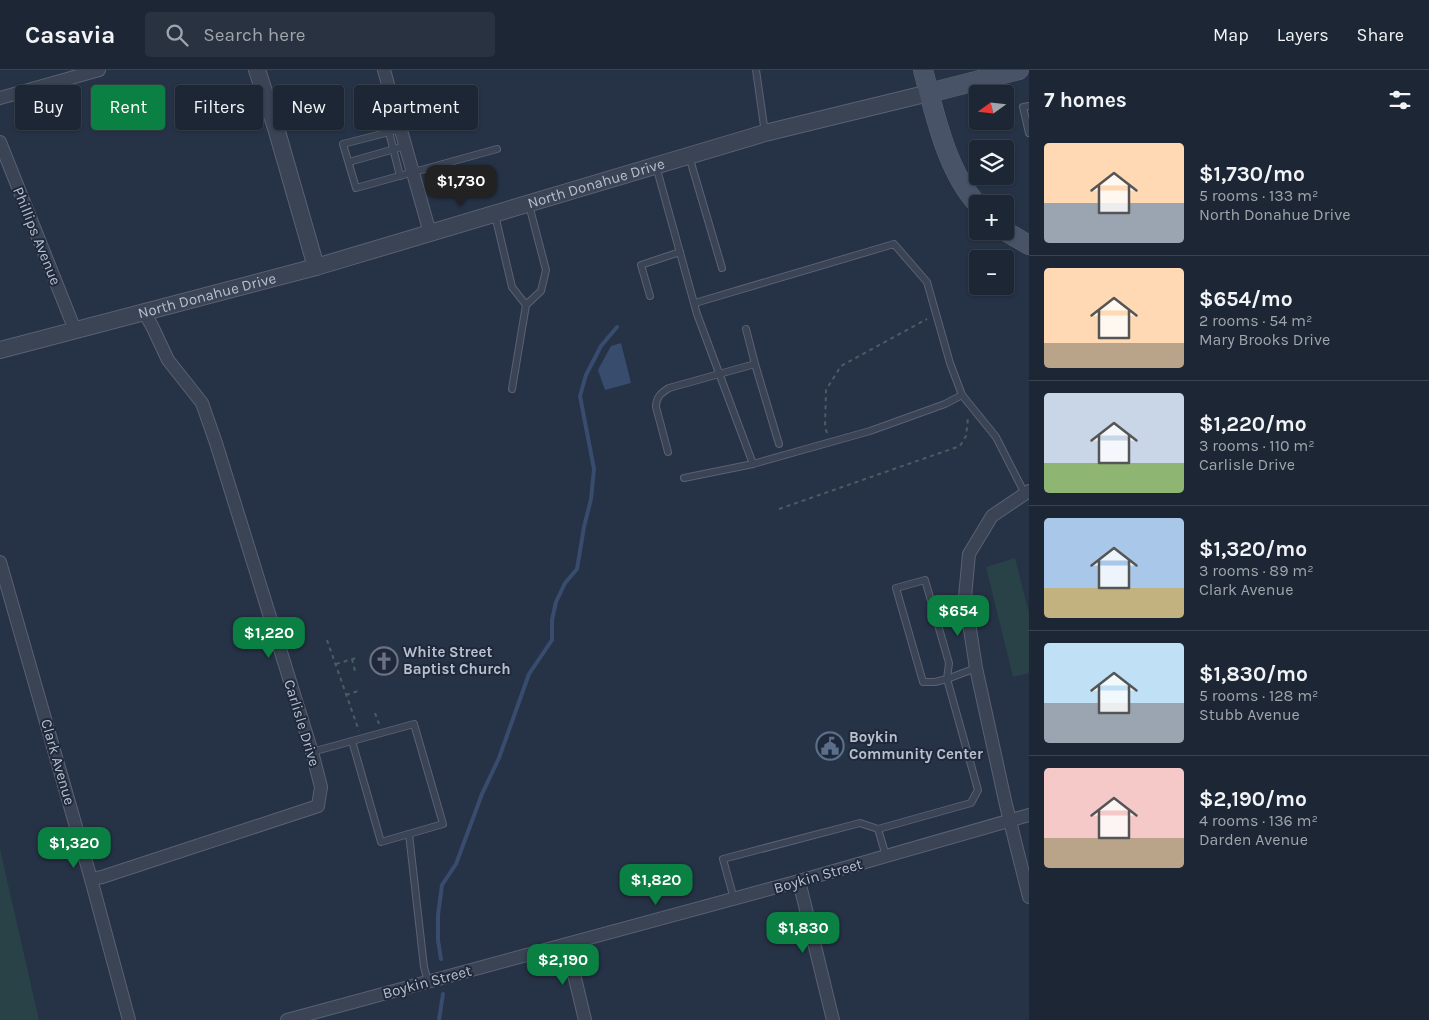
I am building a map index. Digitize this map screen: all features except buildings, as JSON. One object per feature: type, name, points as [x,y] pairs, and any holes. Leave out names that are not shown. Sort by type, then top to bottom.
[{"type":"main road","points":[[923,70],[950,158],[959,179],[969,195]]},
{"type":"main road","name":"North Donahue Drive","points":[[929,93],[988,74],[1019,70]]},
{"type":"main road","points":[[1014,236],[1029,245]]},
{"type":"street","points":[[0,98],[99,70]]},
{"type":"street","points":[[257,70],[276,128],[316,267]]},
{"type":"street","points":[[384,70],[399,148],[430,233]]},
{"type":"street","name":"North Donahue Drive","points":[[0,350],[316,267],[765,132],[929,93]]},
{"type":"street","name":"Phillips Avenue","points":[[0,142],[75,330]]},
{"type":"street","name":"Carlisle Drive","points":[[91,879],[318,806],[321,787],[312,752],[202,403],[168,360],[144,312]]},
{"type":"street","points":[[1027,492],[992,516],[969,554],[965,597],[976,668],[1029,897]]},
{"type":"street","name":"Clark Avenue","points":[[0,562],[91,879],[129,1020]]},
{"type":"street","name":"Boykin Street","points":[[288,1020],[333,1014],[428,982],[799,881],[1029,815]]},
{"type":"street","points":[[799,881],[833,1020]]},
{"type":"street","points":[[567,945],[586,1020]]},
{"type":"lane","points":[[756,70],[765,132]]},
{"type":"lane","points":[[1029,106],[1023,107],[1029,131]]},
{"type":"lane","points":[[395,131],[343,144],[356,188],[497,149]]},
{"type":"lane","points":[[348,162],[399,148]]},
{"type":"lane","points":[[689,155],[722,268]]},
{"type":"lane","points":[[656,165],[695,304],[753,464]]},
{"type":"lane","points":[[512,389],[526,305],[541,291],[546,270],[529,203]]},
{"type":"lane","points":[[495,214],[512,287],[526,305]]},
{"type":"lane","points":[[695,304],[894,244],[927,282],[950,363],[962,395],[996,436],[1027,492]]},
{"type":"lane","points":[[650,296],[642,265],[680,252]]},
{"type":"lane","points":[[746,329],[778,444]]},
{"type":"lane","points":[[668,452],[656,407],[656,401],[661,393],[669,388],[755,364]]},
{"type":"lane","points":[[684,478],[753,464],[870,431],[945,404],[962,395]]},
{"type":"lane","points":[[734,899],[723,860],[860,823],[878,829],[971,803],[978,790],[947,679],[949,663],[925,580],[896,588],[922,682],[935,682],[947,679],[976,668]]},
{"type":"lane","points":[[312,752],[352,741],[414,724],[443,824],[381,842],[352,741]]},
{"type":"lane","points":[[878,829],[886,856]]},
{"type":"lane","points":[[409,834],[424,967],[428,982]]},
{"type":"path","points":[[830,442],[825,426],[826,390],[840,366],[936,314]]},
{"type":"path","points":[[779,509],[960,446],[966,436],[968,422],[967,401]]},
{"type":"path","points":[[327,640],[358,731],[365,729]]},
{"type":"path","points":[[336,664],[359,657]]},
{"type":"path","points":[[352,659],[355,671]]},
{"type":"path","points":[[346,695],[358,691]]},
{"type":"path","points":[[375,713],[379,724]]},
{"type":"green space","points":[[1015,558],[1029,613],[1029,673],[1013,677],[986,567]]},
{"type":"green space","points":[[0,849],[39,1020],[0,1020]]},
{"type":"water","points":[[621,343],[631,383],[605,390],[598,370],[611,346]]},
{"type":"waterway","points":[[441,959],[438,940],[438,915],[442,885],[456,864],[482,794],[499,758],[529,674],[552,640],[552,620],[556,602],[565,583],[577,569],[591,499],[594,469],[580,396],[586,375],[601,346],[617,327]]},
{"type":"waterway","points":[[439,1020],[443,994]]},
{"type":"place","name":"White Street Baptist Church","points":[[384,661]]},
{"type":"place","name":"Boykin Community Center","points":[[830,746]]}]
